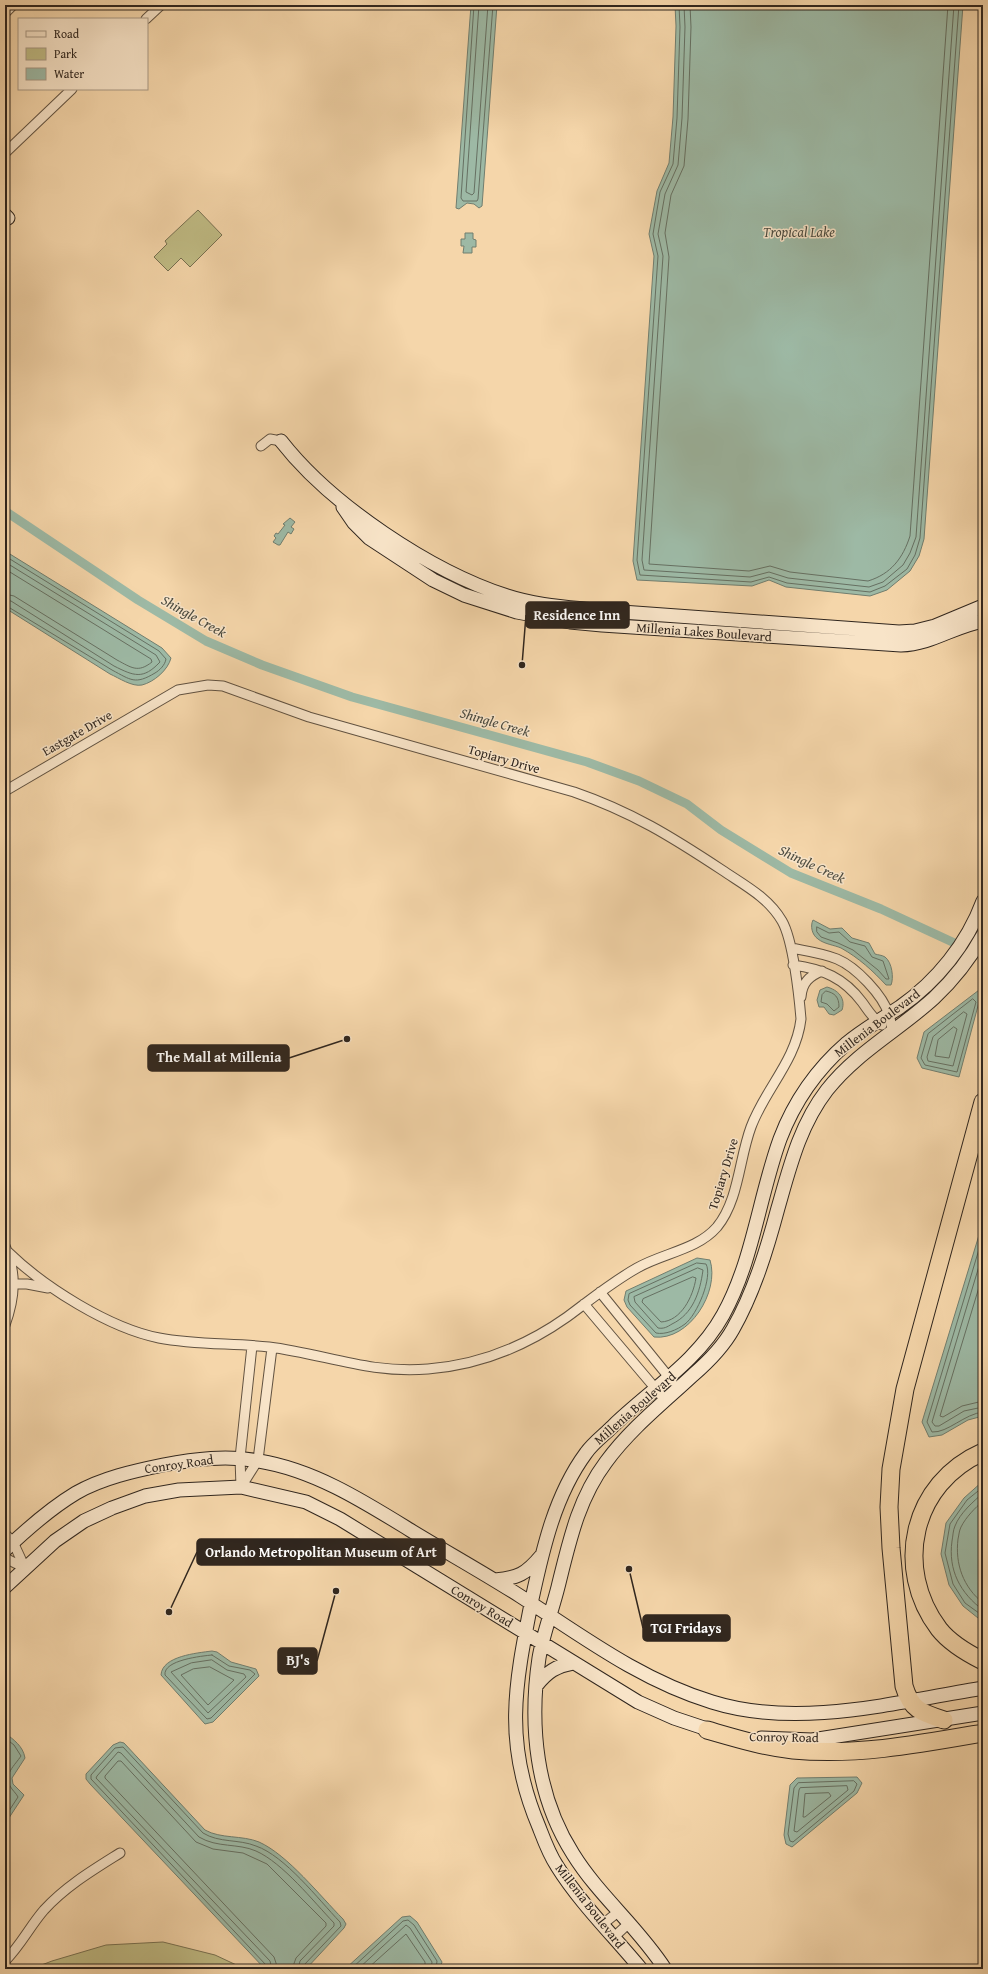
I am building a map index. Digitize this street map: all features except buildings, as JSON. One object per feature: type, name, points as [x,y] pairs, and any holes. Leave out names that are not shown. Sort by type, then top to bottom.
[{"type":"highway","points":[[944,1720],[924,1712],[908,1700],[904,1686],[888,1507],[891,1468],[905,1390],[983,1102]]},
{"type":"highway","points":[[983,1452],[970,1458],[944,1478],[926,1503],[918,1525],[913,1551],[914,1573],[921,1599],[939,1629],[963,1651],[983,1661]]},
{"type":"highway","points":[[707,1730],[752,1742],[792,1750],[848,1752],[907,1746],[983,1733]]},
{"type":"street","points":[[5,13],[13,5]]},
{"type":"street","points":[[147,18],[161,5]]},
{"type":"street","points":[[5,153],[71,90]]},
{"type":"street","points":[[261,446],[270,439],[281,441]]},
{"type":"street","name":"Millenia Lakes Boulevard","points":[[281,441],[294,458],[339,500],[395,540],[431,563],[468,581],[508,596],[556,606],[594,610],[899,632],[915,631],[935,626],[962,613],[983,606]]},
{"type":"street","name":"Millenia Lakes Boulevard","points":[[339,500],[354,523],[369,538],[433,580],[482,602],[541,617],[608,625],[895,645],[920,643],[983,620]]},
{"type":"street","name":"Topiary Drive","points":[[60,1293],[108,1320],[157,1338],[191,1343],[252,1346],[292,1350],[358,1366],[387,1370],[445,1367],[490,1357],[527,1342],[547,1330],[600,1292],[640,1266],[704,1238],[723,1218],[731,1200],[751,1127],[770,1088],[783,1070],[797,1043],[801,1019],[800,1005],[791,948],[783,922],[774,909],[756,892],[666,833],[597,800],[308,717],[223,686],[193,686],[178,690],[163,698]]},
{"type":"street","name":"Eastgate Drive","points":[[5,791],[163,698]]},
{"type":"street","name":"Millenia Boulevard","points":[[641,1969],[577,1893],[556,1864],[530,1806],[522,1778],[517,1750],[514,1718],[516,1681],[531,1604],[550,1524],[565,1487],[588,1450],[655,1389],[670,1378],[693,1355],[710,1336],[723,1315],[736,1289],[777,1146],[796,1105],[807,1086],[827,1063],[854,1037],[922,990],[952,958],[970,930],[983,901]]},
{"type":"street","name":"Millenia Boulevard","points":[[665,1969],[592,1882],[572,1854],[560,1830],[548,1800],[541,1774],[536,1747],[534,1718],[536,1686],[543,1643],[574,1524],[591,1485],[605,1463],[629,1434],[711,1359],[732,1333],[747,1303],[776,1214],[796,1145],[813,1111],[843,1071],[892,1030],[934,998],[965,963],[983,935]]},
{"type":"street","points":[[791,948],[825,955],[848,965],[865,980],[889,1014],[892,1030]]},
{"type":"street","points":[[793,966],[822,971],[846,983],[877,1022],[892,1030]]},
{"type":"street","name":"Topiary Drive","points":[[800,1005],[803,986],[808,979],[822,971]]},
{"type":"street","points":[[5,1325],[12,1301],[9,1284],[13,1272],[6,1249]]},
{"type":"street","points":[[6,1249],[35,1276],[60,1293]]},
{"type":"street","points":[[9,1284],[36,1285],[60,1293]]},
{"type":"street","points":[[600,1292],[679,1389]]},
{"type":"street","points":[[584,1304],[666,1401]]},
{"type":"street","points":[[240,1487],[240,1458],[252,1346]]},
{"type":"street","points":[[240,1487],[258,1460],[272,1348]]},
{"type":"street","name":"Conroy Road","points":[[8,1542],[77,1492],[136,1470],[205,1458],[240,1458],[258,1460],[324,1481],[358,1498],[495,1580],[649,1678],[715,1703],[749,1710],[784,1714],[821,1713],[983,1688]]},
{"type":"street","name":"Conroy Road","points":[[5,1587],[55,1541],[84,1521],[112,1508],[145,1496],[179,1490],[240,1487],[306,1502],[340,1519],[638,1702],[707,1730],[743,1737],[812,1740],[983,1714]]},
{"type":"street","points":[[8,1542],[25,1568]]},
{"type":"street","points":[[495,1580],[520,1576],[531,1568],[543,1554]]},
{"type":"street","points":[[5,1558],[25,1568]]},
{"type":"street","points":[[536,1686],[553,1668],[573,1663]]},
{"type":"street","points":[[5,1961],[17,1949],[44,1911],[53,1902],[74,1883],[120,1853]]},
{"type":"street","points":[[603,1924],[618,1912]]},
{"type":"street","points":[[614,1937],[628,1924]]},
{"type":"green space","points":[[198,210],[222,235],[190,267],[181,258],[168,271],[154,257],[167,244],[165,241]]},
{"type":"green space","points":[[163,1942],[215,1955],[245,1969],[31,1969],[52,1961],[106,1945]]},
{"type":"water","points":[[471,5],[497,5],[482,206],[479,208],[474,204],[467,203],[459,209],[456,208]]},
{"type":"water","name":"Tropical Lake","points":[[675,5],[963,5],[924,539],[919,556],[910,571],[887,590],[870,596],[786,587],[769,580],[752,586],[637,580],[633,561],[654,256],[649,234],[657,191],[669,163],[673,117],[676,26]]},
{"type":"water","points":[[465,233],[473,233],[473,239],[476,240],[476,247],[472,247],[472,253],[463,253],[464,246],[461,246],[461,239],[465,239]]},
{"type":"water","points":[[290,518],[295,522],[291,527],[294,529],[291,534],[288,532],[280,545],[278,545],[273,542],[276,538],[274,536],[276,533],[278,534],[285,525],[283,524]]},
{"type":"water","points":[[5,551],[162,648],[171,658],[167,667],[160,675],[151,681],[142,685],[134,685],[110,674],[5,608]]},
{"type":"water","points":[[813,920],[830,929],[842,928],[852,938],[869,943],[875,954],[885,957],[889,962],[892,974],[891,985],[886,985],[865,965],[848,952],[820,941],[814,935],[812,930]]},
{"type":"water","points":[[827,987],[838,992],[843,1002],[842,1010],[834,1015],[829,1014],[824,1007],[819,1007],[817,1000],[820,990]]},
{"type":"water","points":[[983,987],[959,1077],[922,1068],[917,1058],[924,1032]]},
{"type":"water","points":[[983,1222],[983,1416],[968,1420],[942,1435],[929,1437],[922,1422]]},
{"type":"water","points":[[697,1258],[710,1260],[712,1273],[706,1299],[699,1312],[690,1323],[679,1331],[667,1336],[654,1337],[627,1307],[624,1300],[626,1291]]},
{"type":"water","points":[[983,1481],[983,1622],[963,1606],[949,1585],[941,1554],[946,1523],[964,1498]]},
{"type":"water","points":[[212,1651],[217,1652],[231,1662],[256,1669],[259,1676],[213,1722],[205,1724],[161,1675],[167,1664],[174,1660],[190,1654]]},
{"type":"water","points":[[5,1733],[20,1747],[25,1758],[12,1778],[13,1784],[24,1795],[5,1824]]},
{"type":"water","points":[[120,1742],[124,1743],[205,1830],[218,1835],[246,1838],[259,1842],[270,1848],[292,1866],[343,1919],[346,1924],[344,1928],[306,1969],[265,1969],[90,1784],[86,1779],[86,1774],[113,1745]]},
{"type":"water","points":[[857,1777],[862,1783],[857,1793],[792,1847],[786,1844],[784,1835],[790,1785],[797,1778]]},
{"type":"water","points":[[410,1916],[417,1922],[442,1962],[440,1968],[345,1969],[402,1917]]},
{"type":"waterway","name":"Shingle Creek","points":[[5,511],[138,600],[206,641],[262,665],[352,697],[587,762],[639,781],[687,804],[721,830],[791,873],[881,909],[961,946],[983,953]]},
{"type":"place","name":"Residence Inn","points":[[522,665]]},
{"type":"place","name":"The Mall at Millenia","points":[[347,1039]]},
{"type":"place","name":"TGI Fridays","points":[[629,1569]]},
{"type":"place","name":"BJ's","points":[[336,1591]]},
{"type":"place","name":"Orlando Metropolitan Museum of Art","points":[[169,1612]]}]
